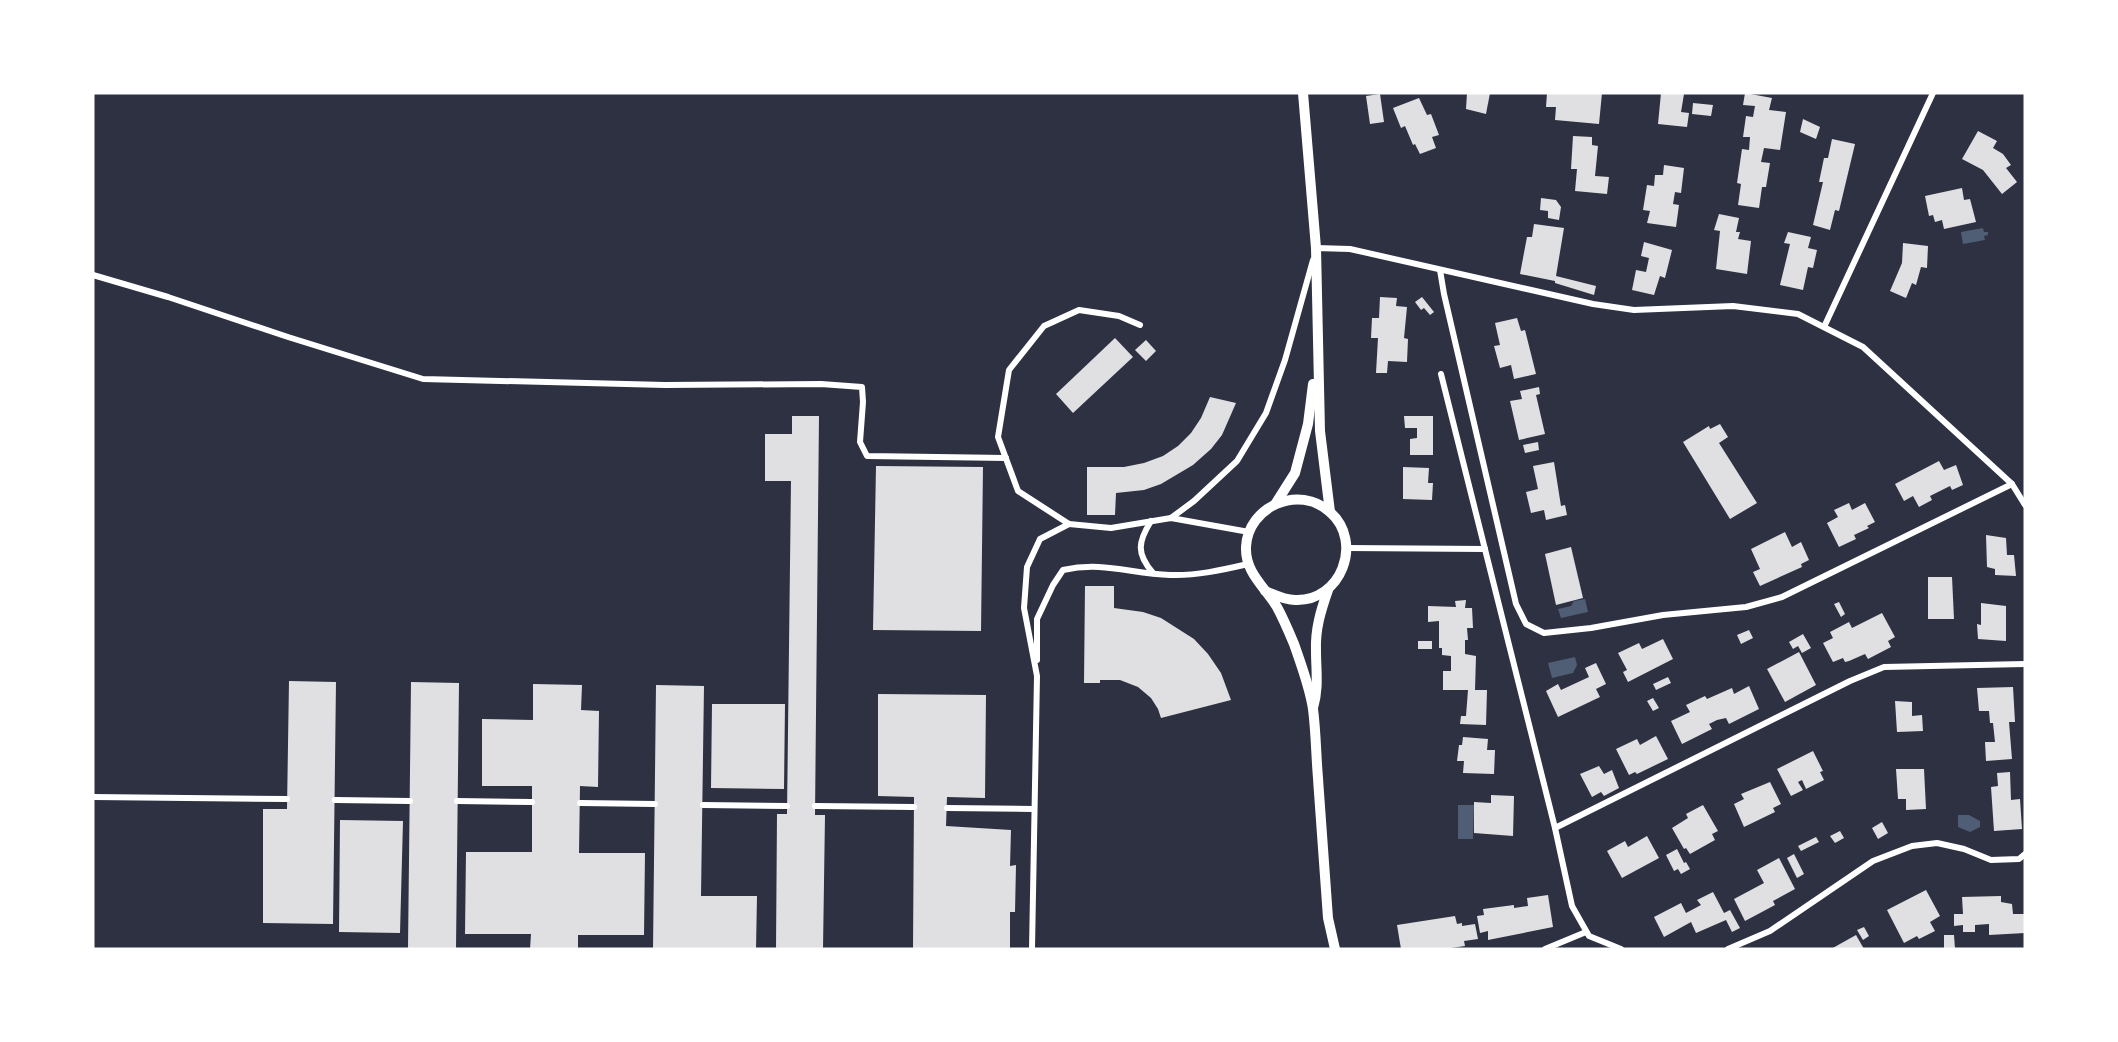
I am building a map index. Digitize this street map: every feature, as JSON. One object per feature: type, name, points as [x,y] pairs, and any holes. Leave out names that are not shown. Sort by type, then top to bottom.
[{"type":"street","points":[[1303,93],[1316,248],[1320,431],[1330,512]]},
{"type":"street","points":[[1824,327],[1933,93]]},
{"type":"street","points":[[1316,248],[1350,249],[1593,304],[1634,310],[1733,306],[1798,314],[1863,347],[2012,484],[2025,505]]},
{"type":"street","points":[[1171,518],[1194,501],[1237,461],[1266,413],[1285,360],[1316,248]]},
{"type":"street","points":[[1440,270],[1516,604],[1526,624],[1544,633],[1591,628],[1663,615],[1746,607],[1782,597],[2012,484]]},
{"type":"street","points":[[93,275],[423,379],[676,385],[821,384],[862,387],[860,442],[867,456],[1006,458]]},
{"type":"street","points":[[1140,326],[1119,316],[1079,310],[1044,326],[1010,370],[998,437],[1018,491],[1069,524],[1112,528],[1171,518],[1249,532]]},
{"type":"street","points":[[1318,348],[1306,434],[1295,473],[1276,503],[1255,520],[1249,532],[1246,548],[1248,564],[1254,578],[1276,606],[1293,642],[1313,708],[1328,918],[1335,949]]},
{"type":"street","points":[[1441,374],[1555,828],[1572,906],[1589,936],[1621,949]]},
{"type":"street","points":[[1265,591],[1280,598],[1297,600],[1313,597],[1328,590],[1339,578],[1345,563],[1347,548],[1345,534],[1339,522],[1318,504],[1290,499],[1276,503]]},
{"type":"street","points":[[1151,521],[1142,536],[1140,550],[1144,563],[1153,573]]},
{"type":"street","points":[[1037,676],[1024,608],[1027,567],[1040,539],[1069,524]]},
{"type":"street","points":[[1347,548],[1485,549]]},
{"type":"street","points":[[1032,949],[1037,619],[1053,585],[1063,570],[1081,566],[1110,567],[1169,576],[1207,573],[1248,564]]},
{"type":"street","points":[[1313,708],[1317,695],[1317,625],[1328,590]]},
{"type":"street","points":[[1555,828],[1850,681],[1884,667],[2025,664]]},
{"type":"street","points":[[93,797],[287,799]]},
{"type":"street","points":[[335,800],[410,801]]},
{"type":"street","points":[[458,801],[532,802]]},
{"type":"street","points":[[580,803],[655,804]]},
{"type":"street","points":[[703,805],[787,806]]},
{"type":"street","points":[[815,806],[914,807]]},
{"type":"street","points":[[947,808],[1033,809]]},
{"type":"street","points":[[1728,949],[1770,931],[1873,861],[1912,846],[1938,843],[1964,849],[1991,860],[2019,859],[2025,854]]},
{"type":"street","points":[[1545,949],[1586,932]]},
{"type":"water","points":[[1983,228],[1984,232],[1988,232],[1988,235],[1984,236],[1985,240],[1963,244],[1961,232]]},
{"type":"water","points":[[1585,599],[1588,612],[1561,618],[1558,609],[1571,606],[1574,601]]},
{"type":"water","points":[[1575,657],[1577,665],[1573,673],[1552,678],[1548,663]]},
{"type":"water","points":[[1458,805],[1474,805],[1473,839],[1458,839]]},
{"type":"water","points":[[1958,815],[1969,815],[1980,821],[1980,827],[1970,832],[1958,827]]},
{"type":"building","points":[[1467,93],[1490,93],[1486,114],[1466,109]]},
{"type":"building","points":[[1547,93],[1602,93],[1599,124],[1555,120],[1556,107],[1546,107]]},
{"type":"building","points":[[1661,93],[1684,94],[1681,112],[1689,113],[1687,127],[1658,124]]},
{"type":"building","points":[[1745,93],[1772,98],[1769,110],[1786,112],[1780,150],[1764,148],[1761,162],[1770,163],[1766,187],[1762,187],[1759,208],[1738,205],[1741,184],[1737,183],[1742,149],[1749,150],[1750,137],[1743,137],[1746,116],[1753,117],[1755,106],[1743,105]]},
{"type":"building","points":[[1380,94],[1384,122],[1370,124],[1366,96]]},
{"type":"building","points":[[1419,98],[1427,115],[1431,114],[1439,135],[1432,137],[1436,148],[1420,154],[1415,144],[1413,145],[1405,126],[1401,128],[1393,108]]},
{"type":"building","points":[[1693,103],[1713,105],[1711,116],[1692,114]]},
{"type":"building","points":[[1803,119],[1820,127],[1816,139],[1800,132]]},
{"type":"building","points":[[1978,131],[1997,141],[1993,148],[2003,154],[2011,165],[2006,168],[2017,182],[2002,194],[1983,170],[1962,159]]},
{"type":"building","points":[[1573,136],[1592,137],[1592,145],[1598,146],[1595,176],[1609,177],[1607,194],[1575,191],[1577,169],[1571,169]]},
{"type":"building","points":[[1832,139],[1855,144],[1839,211],[1835,210],[1830,230],[1813,225],[1823,182],[1819,182],[1824,158],[1828,158]]},
{"type":"building","points":[[1664,165],[1684,168],[1681,193],[1675,192],[1673,204],[1679,205],[1676,227],[1647,223],[1650,211],[1643,210],[1647,185],[1654,186],[1655,175],[1663,175]]},
{"type":"building","points":[[1962,188],[1964,200],[1970,199],[1976,222],[1944,229],[1942,220],[1935,222],[1933,215],[1929,216],[1925,196]]},
{"type":"building","points":[[1541,198],[1556,200],[1561,207],[1559,220],[1548,218],[1548,211],[1540,210]]},
{"type":"building","points":[[1719,214],[1739,218],[1736,232],[1740,232],[1738,239],[1751,241],[1747,274],[1716,269],[1720,231],[1714,230]]},
{"type":"building","points":[[1534,224],[1564,228],[1556,276],[1596,286],[1594,295],[1555,283],[1555,281],[1520,274],[1527,237],[1532,237]]},
{"type":"building","points":[[1788,232],[1811,237],[1808,248],[1817,250],[1813,268],[1808,267],[1803,290],[1780,285],[1790,244],[1784,243]]},
{"type":"building","points":[[1644,242],[1672,250],[1665,278],[1660,276],[1654,295],[1632,290],[1636,270],[1646,272],[1649,258],[1641,256]]},
{"type":"building","points":[[1903,243],[1928,246],[1927,268],[1921,267],[1916,285],[1912,283],[1906,298],[1890,291],[1902,263]]},
{"type":"building","points":[[1380,297],[1397,298],[1396,306],[1407,307],[1404,338],[1408,339],[1407,362],[1388,361],[1387,373],[1376,373],[1378,338],[1371,338],[1372,318],[1379,318]]},
{"type":"building","points":[[1422,297],[1434,312],[1430,315],[1424,308],[1421,310],[1415,302]]},
{"type":"building","points":[[1517,318],[1521,331],[1525,330],[1536,374],[1514,379],[1511,365],[1500,368],[1494,346],[1500,345],[1495,323]]},
{"type":"building","points":[[1115,338],[1133,357],[1073,413],[1056,394]]},
{"type":"building","points":[[1146,340],[1156,351],[1146,361],[1135,350]]},
{"type":"building","points":[[1539,387],[1540,394],[1536,395],[1545,434],[1519,440],[1510,401],[1522,399],[1520,391]]},
{"type":"building","points":[[1210,397],[1236,403],[1222,435],[1211,449],[1193,465],[1161,484],[1144,490],[1116,493],[1115,515],[1087,515],[1087,467],[1124,467],[1163,456],[1191,433],[1201,418]]},
{"type":"building","points":[[792,416],[819,416],[815,815],[825,815],[823,949],[776,949],[777,814],[787,814],[791,481],[765,481],[765,434],[792,434]]},
{"type":"building","points":[[1404,416],[1433,416],[1433,455],[1410,455],[1410,439],[1417,438],[1417,428],[1405,428]]},
{"type":"building","points":[[1720,424],[1728,437],[1719,443],[1757,503],[1730,519],[1683,442],[1709,426],[1710,429]]},
{"type":"building","points":[[1538,442],[1539,450],[1525,453],[1523,445]]},
{"type":"building","points":[[1939,461],[1944,470],[1956,465],[1963,485],[1952,490],[1950,486],[1930,496],[1932,500],[1919,507],[1913,496],[1904,501],[1895,484]]},
{"type":"building","points":[[1554,462],[1561,506],[1565,505],[1567,515],[1546,520],[1544,510],[1531,513],[1526,492],[1538,489],[1533,466]]},
{"type":"building","points":[[876,466],[983,467],[981,631],[873,630]]},
{"type":"building","points":[[1403,467],[1429,468],[1428,483],[1433,483],[1432,500],[1403,499]]},
{"type":"building","points":[[1849,503],[1852,510],[1865,503],[1875,522],[1867,526],[1869,528],[1854,535],[1856,539],[1839,547],[1827,523],[1838,517],[1834,510]]},
{"type":"building","points":[[1785,532],[1792,547],[1801,542],[1809,560],[1801,564],[1802,567],[1760,586],[1753,572],[1760,569],[1751,549]]},
{"type":"building","points":[[1986,535],[2006,538],[2007,555],[2014,555],[2016,576],[1995,575],[1995,569],[1987,567]]},
{"type":"building","points":[[1571,547],[1583,598],[1556,605],[1545,554]]},
{"type":"building","points":[[1928,577],[1952,577],[1954,619],[1928,619]]},
{"type":"building","points":[[1085,586],[1114,586],[1114,608],[1143,612],[1161,618],[1194,639],[1221,673],[1231,700],[1161,718],[1151,698],[1138,687],[1120,680],[1084,683]]},
{"type":"building","points":[[1466,600],[1465,608],[1472,608],[1473,628],[1467,628],[1468,640],[1465,640],[1465,654],[1476,656],[1475,690],[1487,690],[1486,725],[1460,724],[1461,716],[1466,716],[1468,690],[1443,690],[1443,671],[1451,671],[1451,656],[1442,655],[1442,648],[1439,648],[1439,621],[1428,622],[1428,606],[1456,607],[1455,601]]},
{"type":"building","points":[[1839,602],[1845,614],[1841,617],[1834,604]]},
{"type":"building","points":[[1981,603],[2006,606],[2006,641],[1978,639],[1977,624],[1981,625]]},
{"type":"building","points":[[1882,613],[1895,637],[1888,641],[1891,647],[1868,659],[1865,654],[1845,662],[1843,658],[1833,662],[1823,643],[1833,638],[1830,632],[1849,622],[1852,628]]},
{"type":"building","points":[[1749,630],[1753,638],[1741,644],[1737,635]]},
{"type":"building","points":[[1803,634],[1811,648],[1802,653],[1798,646],[1793,649],[1789,642]]},
{"type":"building","points":[[1663,639],[1673,659],[1628,682],[1623,672],[1627,670],[1618,653],[1639,643],[1642,649]]},
{"type":"building","points":[[1418,641],[1432,641],[1432,649],[1418,649]]},
{"type":"building","points":[[1799,652],[1816,685],[1785,702],[1767,669]]},
{"type":"building","points":[[1596,663],[1606,684],[1596,689],[1600,697],[1558,717],[1546,691],[1558,684],[1561,690],[1589,677],[1585,668]]},
{"type":"building","points":[[1668,677],[1671,683],[1656,690],[1653,684]]},
{"type":"building","points":[[289,681],[336,682],[333,924],[263,923],[263,809],[287,809]]},
{"type":"building","points":[[411,682],[459,683],[456,949],[408,949]]},
{"type":"building","points":[[533,684],[582,685],[581,710],[599,711],[598,787],[580,786],[579,853],[645,853],[644,935],[578,935],[578,949],[530,949],[531,934],[465,934],[466,852],[532,852],[532,786],[482,786],[482,719],[533,720]]},
{"type":"building","points":[[656,685],[704,686],[701,896],[757,896],[756,949],[653,949]]},
{"type":"building","points":[[1749,686],[1759,709],[1729,724],[1726,718],[1717,720],[1709,724],[1712,729],[1682,744],[1671,721],[1690,712],[1686,705],[1705,696],[1707,699],[1732,688],[1734,694]]},
{"type":"building","points":[[2013,687],[2015,722],[2009,722],[2012,759],[1986,761],[1985,742],[1995,742],[1993,723],[1990,723],[1989,711],[1979,711],[1977,688]]},
{"type":"building","points":[[878,694],[986,695],[985,798],[947,797],[946,826],[1011,830],[1010,866],[1016,865],[1015,912],[1010,912],[1010,948],[913,949],[914,797],[878,796]]},
{"type":"building","points":[[1653,698],[1659,708],[1653,711],[1647,701]]},
{"type":"building","points":[[1895,701],[1912,702],[1912,716],[1922,715],[1923,731],[1897,732]]},
{"type":"building","points":[[712,704],[785,704],[784,789],[711,788]]},
{"type":"building","points":[[1656,736],[1668,759],[1637,774],[1635,772],[1629,775],[1616,749],[1637,739],[1640,745]]},
{"type":"building","points":[[1463,737],[1488,739],[1487,750],[1495,750],[1494,774],[1463,773],[1464,761],[1457,761],[1459,745],[1462,745]]},
{"type":"building","points":[[1813,751],[1823,771],[1820,772],[1824,780],[1806,789],[1802,780],[1798,782],[1803,790],[1791,796],[1777,769]]},
{"type":"building","points":[[1599,766],[1604,774],[1612,770],[1619,788],[1604,796],[1601,792],[1592,797],[1580,774]]},
{"type":"building","points":[[1896,769],[1924,769],[1926,809],[1906,810],[1906,799],[1898,799]]},
{"type":"building","points":[[2010,772],[2011,800],[2020,799],[2022,829],[1994,831],[1991,787],[1998,786],[1997,773]]},
{"type":"building","points":[[1770,782],[1781,804],[1773,808],[1775,812],[1744,827],[1734,804],[1744,799],[1741,794]]},
{"type":"building","points":[[1491,795],[1514,796],[1513,836],[1474,833],[1474,802],[1491,803]]},
{"type":"building","points":[[1703,805],[1718,831],[1712,834],[1715,840],[1690,854],[1686,848],[1684,849],[1672,828],[1688,818],[1686,814]]},
{"type":"building","points":[[340,820],[403,821],[400,933],[339,932]]},
{"type":"building","points":[[1882,822],[1888,833],[1878,839],[1872,828]]},
{"type":"building","points":[[1840,831],[1844,838],[1835,843],[1830,836]]},
{"type":"building","points":[[1647,836],[1659,858],[1622,878],[1607,851],[1625,841],[1628,847]]},
{"type":"building","points":[[1816,837],[1819,842],[1801,851],[1798,846]]},
{"type":"building","points":[[1677,849],[1690,869],[1681,874],[1678,869],[1674,871],[1666,855]]},
{"type":"building","points":[[1794,854],[1804,874],[1797,878],[1787,858]]},
{"type":"building","points":[[1779,858],[1795,889],[1773,901],[1775,905],[1745,921],[1734,899],[1764,883],[1757,870]]},
{"type":"building","points":[[1926,890],[1940,916],[1930,922],[1935,931],[1919,939],[1917,936],[1904,943],[1887,910]]},
{"type":"building","points":[[1713,892],[1724,913],[1730,910],[1740,928],[1732,932],[1726,920],[1696,933],[1691,922],[1664,937],[1654,917],[1681,903],[1686,913],[1701,905],[1697,900]]},
{"type":"building","points":[[1548,895],[1553,927],[1488,940],[1488,931],[1480,933],[1477,916],[1484,915],[1483,909],[1514,905],[1514,908],[1528,906],[1527,898]]},
{"type":"building","points":[[2001,896],[2001,902],[2012,904],[2013,914],[2025,914],[2025,933],[1989,935],[1989,924],[1975,925],[1975,932],[1963,932],[1963,925],[1954,926],[1954,914],[1963,914],[1962,897]]},
{"type":"building","points":[[1455,916],[1457,924],[1462,923],[1462,926],[1475,924],[1478,939],[1464,941],[1465,946],[1444,949],[1401,949],[1397,925]]},
{"type":"building","points":[[1864,927],[1869,936],[1863,940],[1857,930]]},
{"type":"building","points":[[1856,935],[1864,949],[1831,949]]},
{"type":"building","points":[[1944,935],[1954,935],[1955,949],[1944,949]]}]
